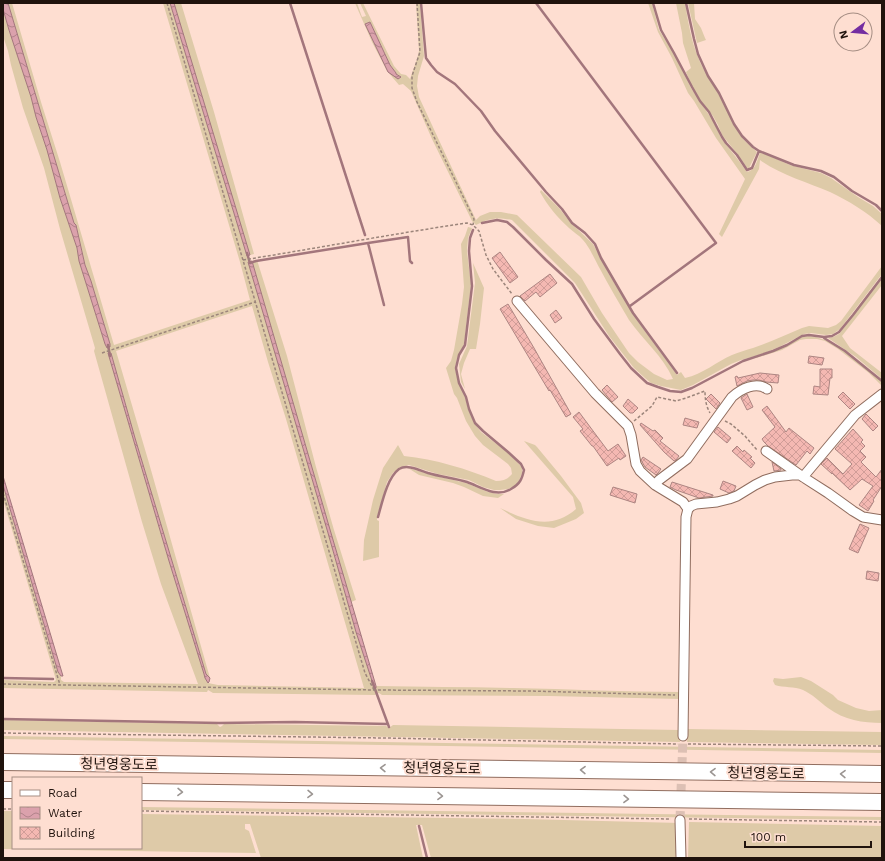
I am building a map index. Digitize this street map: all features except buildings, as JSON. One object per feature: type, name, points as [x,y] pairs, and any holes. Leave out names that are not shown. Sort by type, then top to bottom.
[{"type":"highway","name":"청년영웅도로","points":[[3,762],[882,774]]},
{"type":"highway","name":"청년영웅도로","points":[[142,792],[882,802]]},
{"type":"street","points":[[517,301],[595,393],[628,426],[636,464],[640,471],[655,485],[683,502],[688,509]]},
{"type":"street","points":[[655,485],[659,480],[687,459],[732,397],[746,388],[762,386],[767,389]]},
{"type":"street","points":[[682,736],[686,517],[688,509],[696,504],[729,499],[775,477],[802,476],[856,416],[882,394]]},
{"type":"street","points":[[766,451],[828,493],[853,512],[863,517],[882,520]]},
{"type":"street","points":[[681,819],[681,858]]},
{"type":"path","points":[[167,3],[365,673],[374,690]]},
{"type":"path","points":[[417,3],[420,52],[412,76],[412,88],[420,108],[474,219],[473,225]]},
{"type":"path","points":[[243,260],[467,223],[473,225],[479,231],[486,255],[493,269],[517,301]]},
{"type":"path","points":[[102,352],[255,302]]},
{"type":"path","points":[[628,426],[652,406],[657,397],[676,401],[705,391],[705,400],[710,414],[731,424],[745,436],[758,451],[766,451]]},
{"type":"path","points":[[3,493],[60,685]]},
{"type":"path","points":[[3,684],[531,691],[683,696]]},
{"type":"path","points":[[3,733],[882,746]]},
{"type":"path","points":[[142,811],[882,822]]},
{"type":"shaded area","points":[[8,3],[12,3],[114,345],[250,300],[163,3],[170,3],[247,256],[356,632],[374,687],[680,692],[680,699],[549,696],[382,695],[379,693],[375,695],[213,693],[208,690],[207,692],[3,688],[3,680],[54,682],[56,680],[3,499],[3,485],[61,680],[64,682],[198,684],[161,584],[142,522],[44,168],[23,108],[3,36],[3,9],[47,150],[60,198],[77,248],[79,261],[107,348],[110,344],[85,265],[76,225],[74,223]],"holes":[[[252,306],[286,419],[364,688],[218,685],[208,683],[205,678],[169,561],[108,353],[111,353],[206,674],[210,678],[116,351]]]},
{"type":"shaded area","points":[[174,3],[181,3],[214,112],[254,254],[250,255]]},
{"type":"shaded area","points":[[355,3],[357,3],[362,17],[366,16],[360,3],[363,3],[394,66],[401,74],[406,75],[410,79],[419,51],[416,3],[420,3],[424,56],[418,76],[417,86],[419,97],[476,220],[480,216],[490,212],[501,212],[517,215],[581,277],[602,313],[629,353],[654,374],[667,380],[673,379],[669,371],[658,355],[629,320],[588,246],[553,211],[540,192],[541,190],[559,208],[571,223],[593,244],[610,276],[639,323],[677,375],[681,372],[685,378],[698,374],[732,355],[802,328],[809,326],[828,328],[836,325],[841,321],[882,266],[882,274],[840,329],[833,334],[804,334],[762,354],[731,364],[681,390],[651,383],[634,368],[609,336],[575,283],[512,220],[493,219],[476,225],[472,221],[432,139],[411,91],[403,84],[399,85],[387,71],[372,42]],"holes":[[[370,22],[390,65],[396,74],[388,72],[365,24]]]},
{"type":"shaded area","points":[[648,3],[652,3],[659,30],[673,52],[691,88],[713,121],[721,138],[747,172],[754,167],[760,153],[790,165],[821,173],[873,206],[882,214],[882,226],[864,211],[844,199],[785,174],[760,160],[759,169],[722,237],[719,234],[745,179],[716,138],[688,93],[658,32]]},
{"type":"shaded area","points":[[676,3],[685,3],[692,37],[700,63],[723,102],[737,131],[757,152],[749,168],[747,168],[722,135],[713,116],[701,101],[692,86],[686,72],[691,68],[683,43]]},
{"type":"shaded area","points":[[688,3],[694,3],[695,19],[706,40],[697,43]]},
{"type":"shaded area","points":[[468,227],[472,228],[468,238],[467,251],[471,284],[464,344],[457,358],[455,368],[458,382],[474,423],[481,432],[507,452],[522,467],[522,473],[515,486],[508,489],[494,490],[483,487],[469,480],[438,474],[409,465],[400,467],[393,473],[387,482],[377,517],[377,520],[379,521],[379,557],[363,561],[364,540],[373,500],[383,468],[398,445],[404,456],[427,459],[451,465],[496,481],[501,481],[512,474],[511,468],[508,464],[483,445],[475,436],[466,421],[454,394],[446,368],[451,361],[454,350],[462,304],[464,287],[461,244]]},
{"type":"shaded area","points":[[257,260],[287,356],[316,467],[356,600],[351,602],[252,261]]},
{"type":"shaded area","points":[[473,263],[484,288],[476,349],[470,349],[461,374],[465,389],[461,382],[459,364],[467,346],[475,283]]},
{"type":"shaded area","points":[[882,278],[882,285],[842,336],[850,348],[882,373],[882,379],[856,357],[828,338],[839,334]]},
{"type":"shaded area","points":[[809,336],[828,341],[845,352],[882,382],[882,386],[869,373],[838,349],[825,341],[817,339],[800,340],[782,350],[756,358],[783,348],[802,337]]},
{"type":"shaded area","points":[[524,441],[537,447],[581,503],[584,513],[576,519],[554,528],[538,526],[516,519],[500,508],[529,519],[548,522],[567,516],[576,509],[573,497]]},
{"type":"shaded area","points":[[408,468],[466,483],[488,492],[504,494],[498,498],[483,496],[453,483],[419,475]]},
{"type":"shaded area","points":[[801,677],[811,681],[833,695],[838,700],[856,708],[869,711],[882,710],[882,723],[847,718],[834,712],[803,690],[775,685],[773,681],[774,678],[783,679]]},
{"type":"shaded area","points":[[3,720],[217,724],[220,727],[224,724],[386,726],[389,728],[393,725],[679,730],[680,742],[3,730]]},
{"type":"shaded area","points":[[688,729],[882,732],[882,745],[687,742]]},
{"type":"shaded area","points":[[3,736],[882,750],[882,753],[3,739]]},
{"type":"shaded area","points":[[142,807],[882,817],[882,820],[142,810]]},
{"type":"shaded area","points":[[3,811],[12,811],[12,849],[142,849],[142,814],[525,819],[680,823],[675,858],[431,858],[422,825],[416,825],[423,858],[261,858],[250,824],[245,824],[245,829],[249,831],[256,853],[4,849]]},
{"type":"shaded area","points":[[689,822],[882,826],[882,858],[688,858]]},
{"type":"water","points":[[3,3],[8,3],[74,223],[76,225],[85,265],[110,344],[110,347],[107,348],[79,261],[77,248],[60,198],[31,97],[9,30],[3,9]]},
{"type":"water","points":[[170,3],[174,3],[250,255],[247,256]]},
{"type":"water","points":[[370,22],[390,65],[396,74],[401,77],[398,79],[388,72],[365,24]]},
{"type":"water","points":[[252,261],[376,688],[374,687],[356,632],[248,262]]},
{"type":"water","points":[[108,353],[111,353],[206,674],[210,678],[208,683],[205,678],[169,561]]},
{"type":"water","points":[[3,476],[63,676],[61,676],[58,672],[3,485]]},
{"type":"waterway","points":[[290,3],[365,235]]},
{"type":"waterway","points":[[421,3],[426,58],[437,72],[455,84],[481,111],[495,131],[562,209],[572,223],[585,233],[595,244],[601,258],[633,313],[677,373]]},
{"type":"waterway","points":[[536,3],[716,243],[630,306]]},
{"type":"waterway","points":[[653,3],[661,30],[692,87],[700,101],[709,112],[722,137],[747,170],[752,168],[759,151]]},
{"type":"waterway","points":[[686,3],[698,54],[708,76],[742,136],[759,151],[794,165],[821,171],[834,177],[852,191],[876,205],[882,211]]},
{"type":"waterway","points":[[482,223],[497,220],[507,222],[513,227],[572,284],[594,319],[631,368],[647,383],[670,391],[681,392],[692,388],[743,361],[773,351],[802,336],[832,336],[839,332],[882,277]]},
{"type":"waterway","points":[[378,517],[388,484],[395,473],[402,468],[413,468],[467,482],[494,492],[505,491],[514,487],[519,483],[524,470],[521,464],[475,423],[466,397],[459,383],[456,368],[459,355],[465,345],[472,286],[469,251],[470,238],[473,230]]},
{"type":"waterway","points":[[368,243],[408,237],[410,261],[412,263]]},
{"type":"waterway","points":[[250,263],[368,243],[384,305]]},
{"type":"waterway","points":[[247,253],[250,263]]},
{"type":"waterway","points":[[824,338],[845,351],[882,381]]},
{"type":"waterway","points":[[108,345],[110,356]]},
{"type":"waterway","points":[[3,678],[53,679]]},
{"type":"waterway","points":[[372,681],[389,727]]},
{"type":"waterway","points":[[3,719],[388,724]]},
{"type":"waterway","points":[[419,826],[427,858]]},
{"type":"tunnel","points":[[680,820],[683,736]]}]
